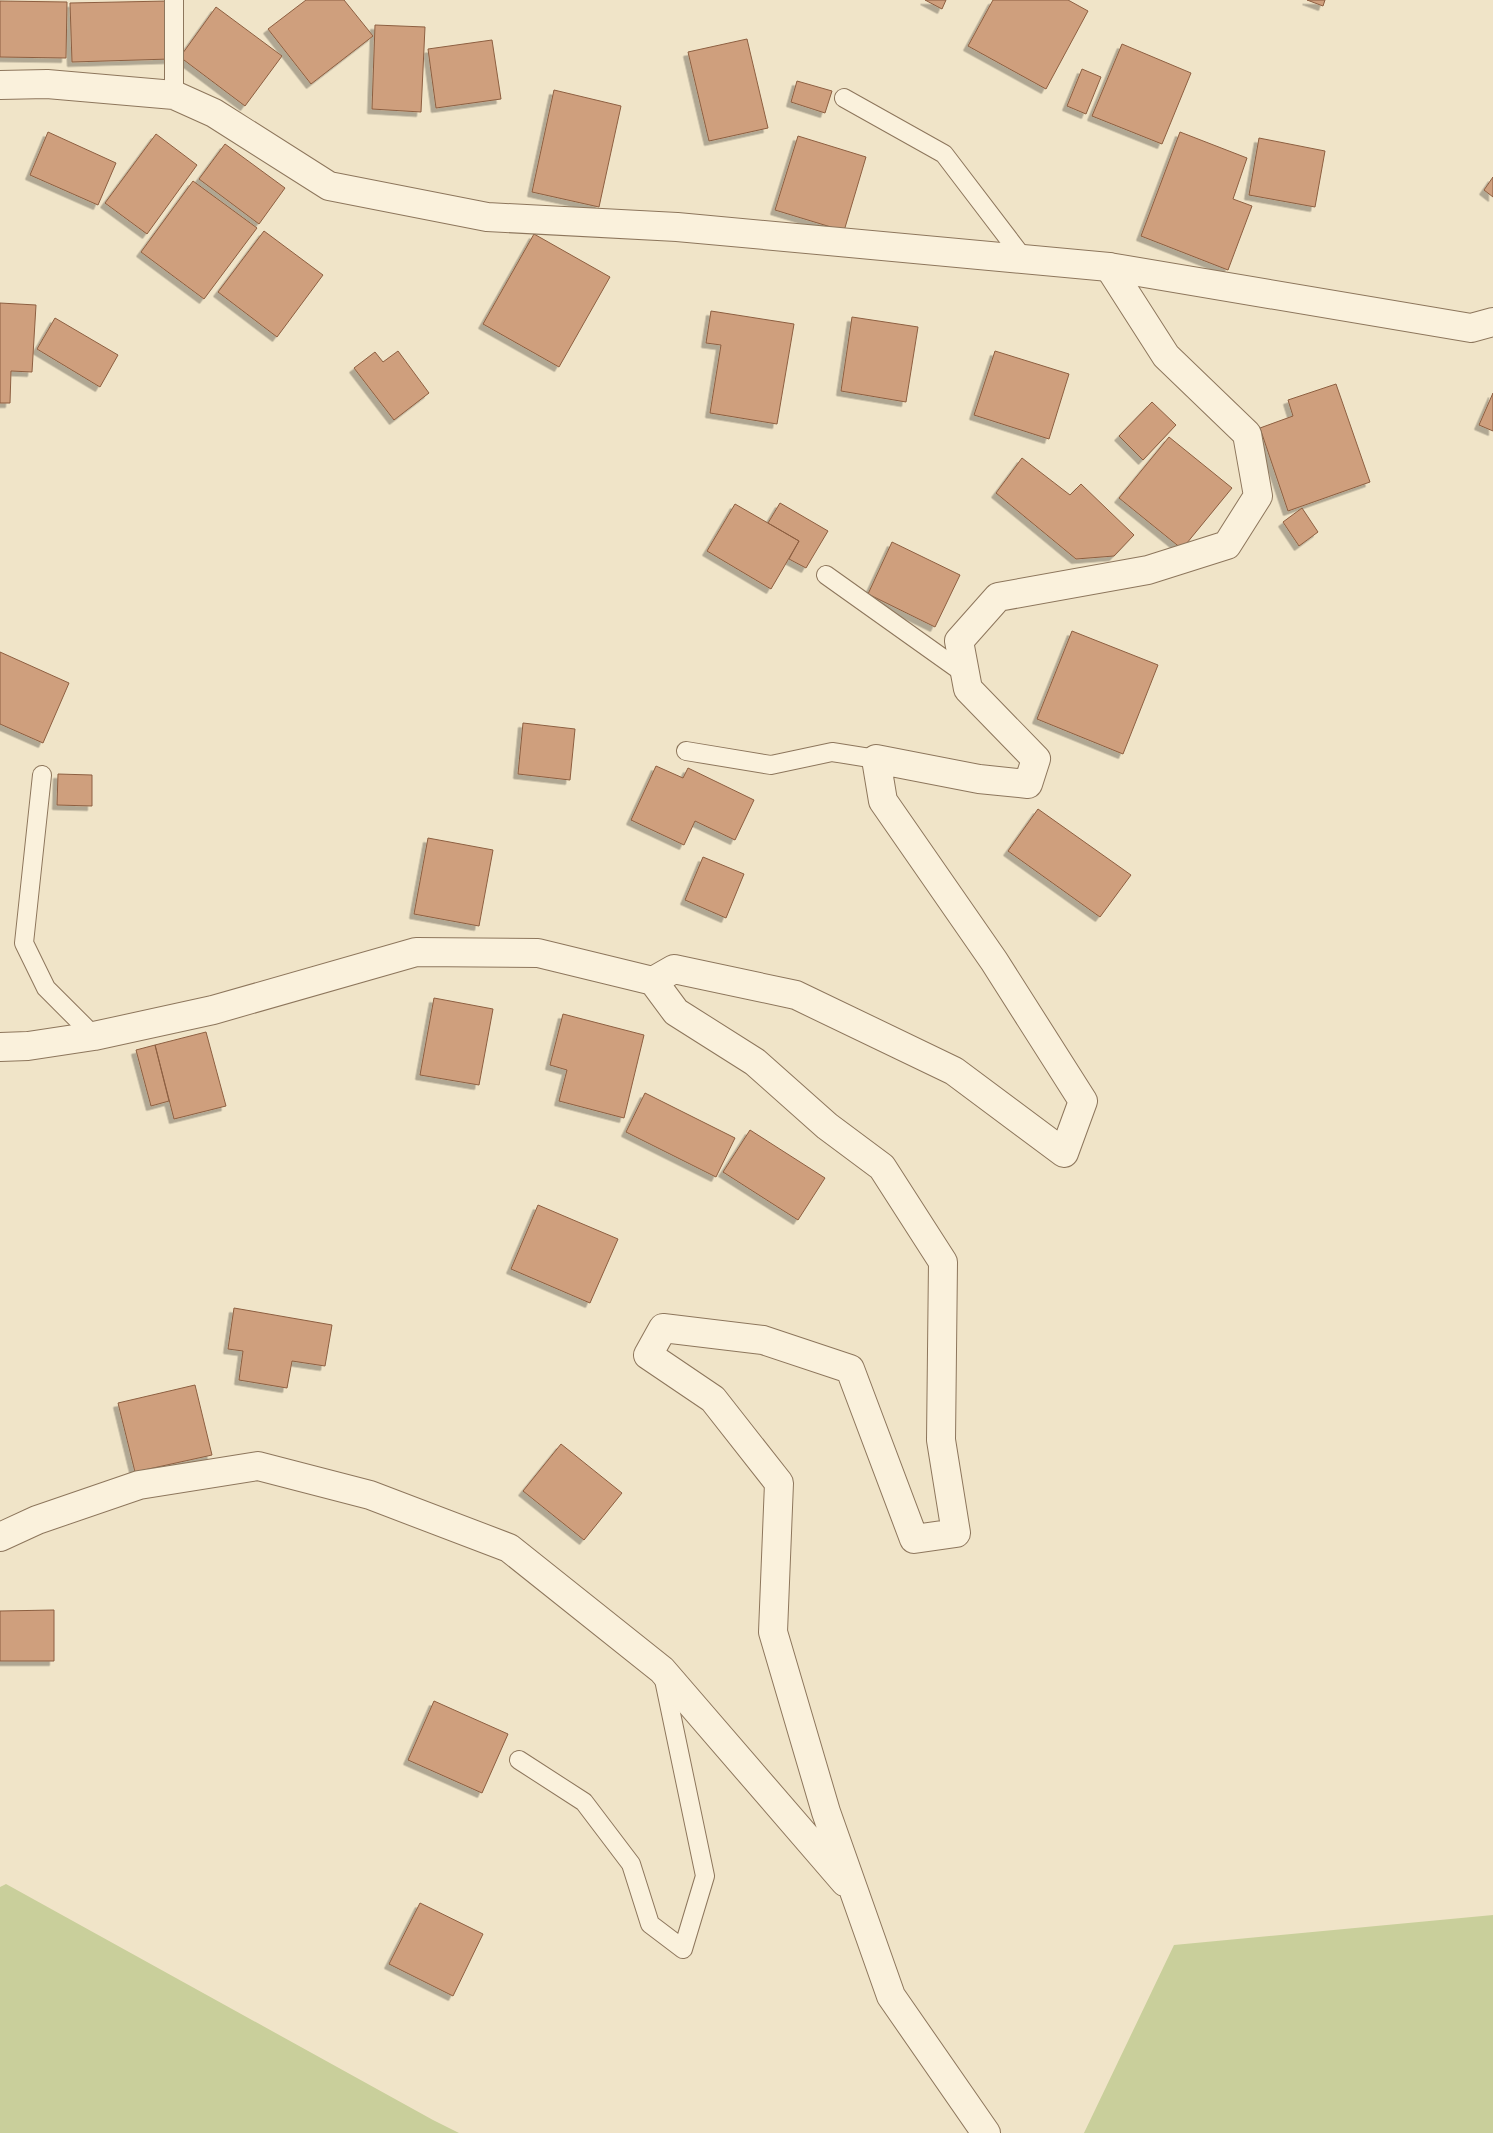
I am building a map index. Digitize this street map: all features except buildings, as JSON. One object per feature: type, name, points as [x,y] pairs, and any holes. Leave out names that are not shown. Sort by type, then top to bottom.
[{"type":"street","points":[[0,85],[47,84],[174,95],[214,113],[329,186],[487,217],[677,226],[1109,267],[1470,328],[1493,322]]},
{"type":"street","points":[[653,981],[674,969],[796,995],[954,1071],[1064,1153],[1083,1100],[994,961],[883,801],[876,759],[979,779],[1028,784],[1036,759],[968,689],[959,641],[998,597],[1148,570],[1227,545],[1258,496],[1247,434],[1166,356],[1109,267]]},
{"type":"street","points":[[0,1047],[28,1046],[94,1036],[213,1010],[416,952],[538,953],[653,981],[676,1012],[755,1062],[827,1126],[882,1167],[943,1262],[941,1440],[956,1533],[914,1539],[850,1369],[762,1340],[663,1328],[648,1355],[713,1399],[779,1483],[773,1632],[826,1812],[891,1996],[986,2133]]},
{"type":"street","points":[[0,1537],[37,1520],[139,1485],[258,1466],[370,1495],[509,1548],[662,1670],[854,1893]]},
{"type":"lane","points":[[174,0],[174,95]]},
{"type":"lane","points":[[844,98],[944,154],[1024,259]]},
{"type":"lane","points":[[826,574],[965,674]]},
{"type":"lane","points":[[686,751],[771,766],[832,752],[876,759]]},
{"type":"lane","points":[[42,776],[24,943],[46,988],[94,1036]]},
{"type":"lane","points":[[519,1760],[584,1802],[632,1864],[650,1924],[684,1949],[705,1876],[662,1670]]},
{"type":"green space","points":[[6,1884],[459,2133],[0,2133],[0,1887]]},
{"type":"green space","points":[[1493,1915],[1493,2133],[1084,2133],[1174,1945]]}]
